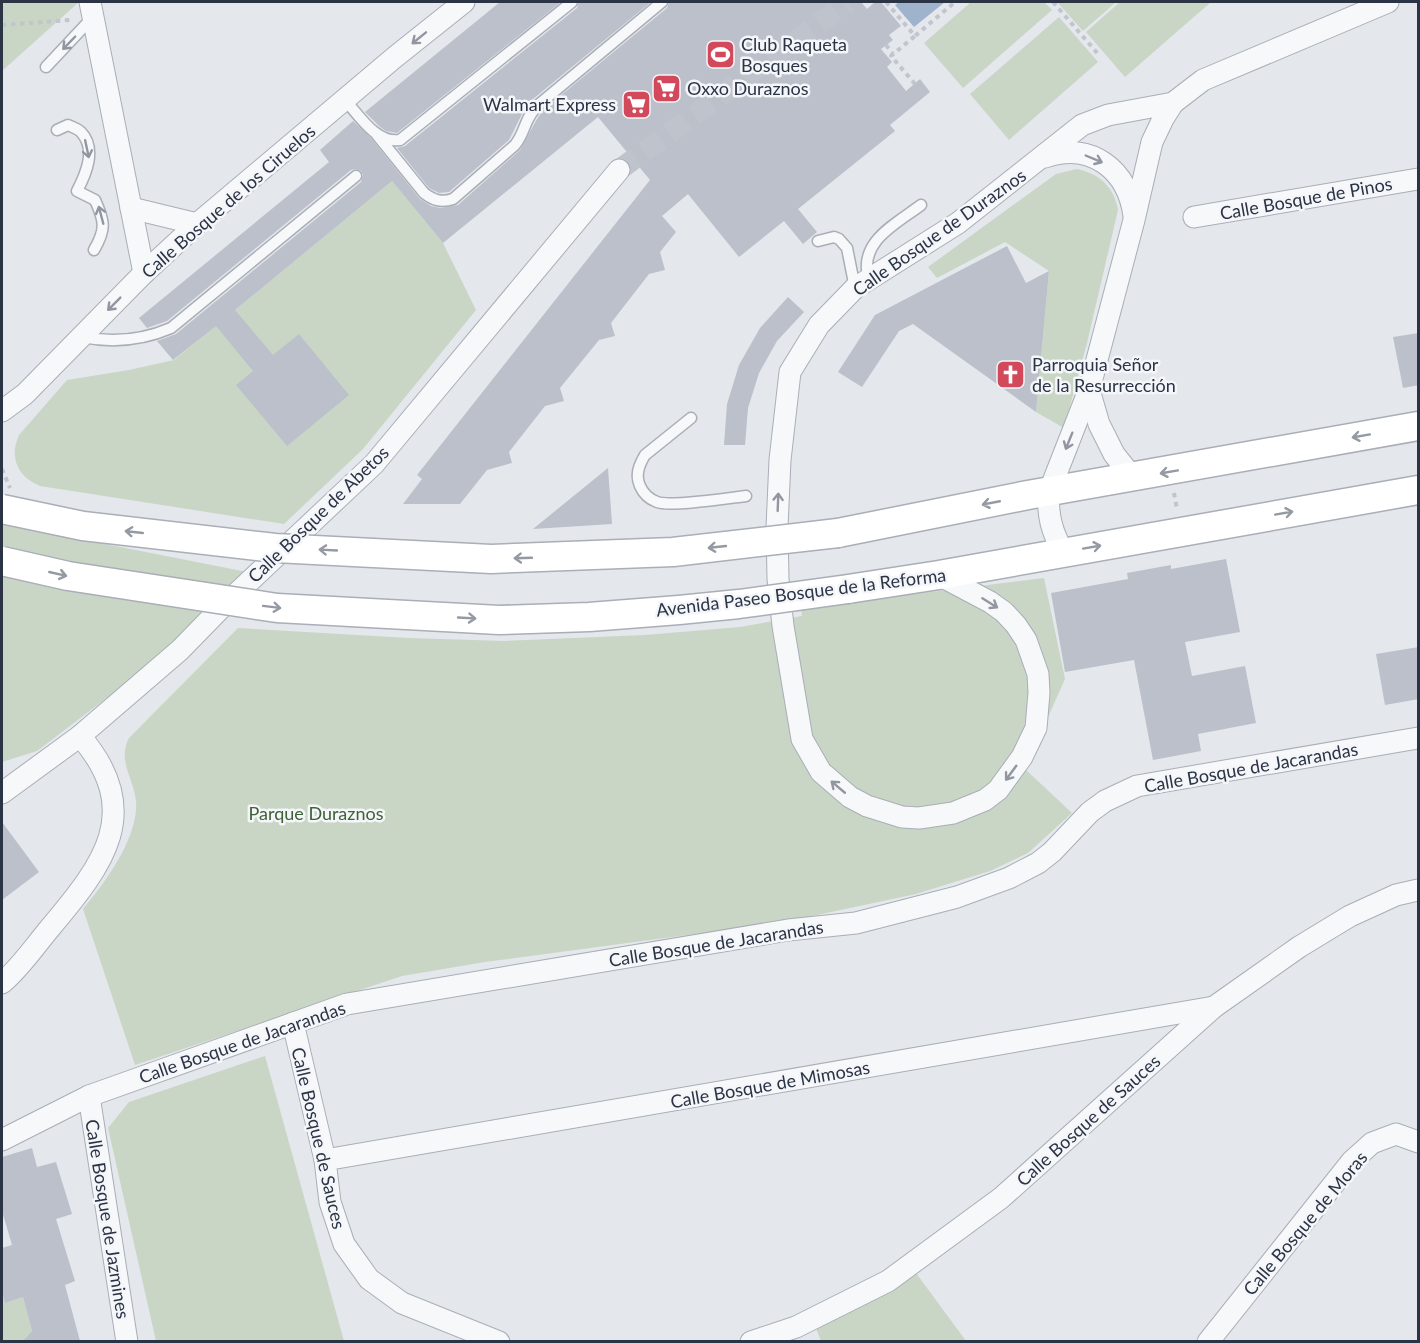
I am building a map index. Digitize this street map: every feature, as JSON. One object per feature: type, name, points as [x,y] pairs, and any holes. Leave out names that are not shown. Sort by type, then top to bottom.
[{"type":"main road","points":[[2,509],[83,526],[275,548],[491,559],[673,552],[838,533],[1049,492],[1419,426]]},
{"type":"main road","name":"Avenida Paseo Bosque de la Reforma","points":[[2,561],[68,576],[277,608],[499,620],[589,617],[739,604],[848,589],[1419,490]]},
{"type":"street","points":[[107,2],[91,10],[144,273]]},
{"type":"street","name":"Calle Bosque de los Ciruelos","points":[[2,411],[25,394],[144,273],[197,224],[464,2]]},
{"type":"street","name":"Calle Bosque de Duraznos","points":[[939,575],[1004,612],[1026,640],[1038,674],[1040,693],[1036,728],[1022,758],[998,790],[985,800],[953,813],[919,818],[902,817],[867,806],[850,797],[821,772],[802,739],[783,626],[778,579],[777,527],[780,460],[790,372],[819,325],[862,284],[958,223],[1082,125],[1093,119],[1173,103],[1203,80],[1388,2]]},
{"type":"street","points":[[1062,552],[1052,532],[1048,509],[1049,492],[1089,390],[1152,142],[1173,103]]},
{"type":"street","points":[[1038,162],[1056,154],[1072,153],[1088,155],[1103,162],[1125,184],[1131,199],[1134,220]]},
{"type":"street","name":"Calle Bosque de Abetos","points":[[2,793],[80,736],[180,650],[220,609],[374,464],[619,170]]},
{"type":"street","name":"Calle Bosque de Pinos","points":[[1194,217],[1419,179]]},
{"type":"street","points":[[131,208],[197,224]]},
{"type":"street","points":[[1089,390],[1099,424],[1114,454],[1133,478]]},
{"type":"street","points":[[2,983],[16,971],[80,893],[97,866],[110,836],[114,807],[108,779],[92,750],[80,736]]},
{"type":"street","name":"Calle Bosque de Jacarandas","points":[[2,1140],[89,1096],[347,1004],[788,930],[856,923],[957,897],[1024,872],[1052,852],[1090,812],[1105,801],[1137,786],[1419,738]]},
{"type":"street","name":"Calle Bosque de Sauces","points":[[751,1341],[796,1328],[888,1281],[1000,1198],[1214,1007],[1299,947],[1350,916],[1396,895],[1419,890]]},
{"type":"street","name":"Calle Bosque de Mimosas","points":[[325,1160],[1214,1007]]},
{"type":"street","name":"Calle Bosque de Sauces","points":[[293,1023],[325,1160],[330,1202],[344,1244],[369,1279],[402,1303],[499,1341]]},
{"type":"street","name":"Calle Bosque de Jazmines","points":[[89,1096],[127,1341]]},
{"type":"street","name":"Calle Bosque de Moras","points":[[1208,1341],[1352,1161],[1372,1143],[1396,1134],[1419,1142]]},
{"type":"lane","points":[[377,135],[386,141],[406,136],[572,2]]},
{"type":"lane","points":[[345,100],[424,193],[434,200],[453,199],[515,145],[520,139],[528,116],[538,105],[662,2]]},
{"type":"lane","points":[[46,67],[91,10]]},
{"type":"lane","points":[[57,130],[68,125],[81,132],[87,144],[89,161],[86,176],[77,191],[95,200],[104,219],[103,235],[94,250]]},
{"type":"lane","points":[[81,337],[97,340],[148,338],[171,328],[356,176]]},
{"type":"lane","points":[[862,284],[866,272],[866,257],[873,243],[921,205]]},
{"type":"lane","points":[[818,241],[834,237],[844,243],[862,284]]},
{"type":"lane","points":[[691,418],[645,455],[638,468],[641,489],[645,495],[665,504],[746,496]]},
{"type":"path","points":[[886,2],[915,36]]},
{"type":"path","points":[[893,54],[955,2]]},
{"type":"path","points":[[1053,2],[1099,55]]},
{"type":"path","points":[[2,25],[91,10]]},
{"type":"path","points":[[886,45],[893,54],[891,56],[915,84]]},
{"type":"path","points":[[1170,472],[1181,531]]},
{"type":"green space","points":[[2,2],[79,2],[2,71]]},
{"type":"green space","points":[[971,2],[1044,2],[1052,10],[963,88],[924,43]]},
{"type":"green space","points":[[1057,2],[1116,2],[1083,31]]},
{"type":"green space","points":[[1120,2],[1211,2],[1125,77],[1086,32]]},
{"type":"green space","points":[[1059,17],[1098,62],[1009,140],[970,94]]},
{"type":"green space","points":[[1077,169],[1093,174],[1105,183],[1113,195],[1118,210],[1087,343],[1064,428],[1036,412],[1049,271],[1005,242],[937,278],[928,267],[1056,174]]},
{"type":"green space","points":[[392,181],[443,243],[476,310],[363,449],[284,524],[40,486],[21,472],[15,458],[19,435],[67,380],[174,360]]},
{"type":"green space","points":[[2,523],[267,576],[37,751],[2,762]]},
{"type":"green space","name":"Parque Duraznos","points":[[1044,578],[1065,679],[1025,769],[1072,813],[1028,853],[990,871],[916,894],[784,922],[485,962],[402,976],[135,1065],[83,909],[119,859],[132,829],[136,801],[125,762],[129,738],[238,628],[505,641],[645,635],[740,627],[802,616],[801,608]]},
{"type":"green space","points":[[265,1056],[344,1341],[156,1341],[108,1128],[129,1102]]},
{"type":"green space","points":[[916,1273],[966,1341],[821,1341],[816,1328],[893,1291]]},
{"type":"green space","points":[[2,1291],[5,1303],[23,1297],[32,1331],[23,1341],[2,1341]]},
{"type":"water","points":[[899,2],[945,2],[914,27],[895,5]]},
{"type":"building","points":[[500,2],[561,2],[397,133],[386,131],[365,112]]},
{"type":"building","points":[[579,2],[651,2],[533,99],[523,112],[509,140],[449,192],[439,193],[429,188],[397,148],[405,146],[577,8]]},
{"type":"building","points":[[669,2],[861,2],[867,9],[875,2],[881,2],[901,26],[889,35],[893,40],[881,49],[892,62],[887,67],[906,91],[920,79],[930,92],[890,125],[895,131],[798,209],[817,232],[803,244],[784,221],[739,257],[688,194],[662,216],[676,232],[660,252],[665,270],[649,274],[611,323],[615,336],[599,340],[560,388],[564,401],[545,406],[509,452],[512,463],[487,470],[460,504],[403,504],[422,479],[417,475],[650,180],[598,117],[443,243],[392,181],[235,310],[273,355],[299,334],[349,395],[287,446],[236,385],[253,371],[216,326],[173,360],[157,341],[176,334],[361,182],[363,175],[361,171],[351,170],[167,321],[147,328],[139,318],[329,162],[320,150],[353,121],[371,138],[420,199],[431,206],[440,208],[458,205],[520,150],[543,110],[667,8]]},
{"type":"building","points":[[1007,246],[1026,283],[1049,271],[1036,412],[913,324],[899,331],[862,387],[838,372],[875,315]]},
{"type":"building","points":[[788,297],[804,312],[777,341],[759,373],[748,408],[745,445],[724,445],[727,404],[739,365],[760,328]]},
{"type":"building","points":[[1419,333],[1419,385],[1403,388],[1393,337]]},
{"type":"building","points":[[608,468],[612,524],[533,529]]},
{"type":"building","points":[[1226,559],[1240,632],[1185,642],[1192,676],[1245,666],[1256,723],[1198,734],[1201,751],[1153,760],[1134,660],[1065,672],[1051,593],[1128,579],[1127,573],[1171,565],[1171,569]]},
{"type":"building","points":[[1419,647],[1419,699],[1385,705],[1376,654]]},
{"type":"building","points":[[2,822],[39,872],[2,900]]},
{"type":"building","points":[[32,1148],[37,1167],[56,1162],[72,1214],[56,1219],[75,1281],[65,1285],[80,1341],[23,1341],[32,1331],[23,1297],[5,1303],[2,1291],[2,1248],[12,1245],[2,1211],[2,1157]]},
{"type":"tunnel","points":[[619,170],[848,2]]},
{"type":"place","name":"Club Raqueta Bosques","points":[[720,54]]},
{"type":"place","name":"Oxxo Duraznos","points":[[666,88]]},
{"type":"place","name":"Walmart Express","points":[[637,104]]},
{"type":"place","name":"Parroquia Señor de la Resurrección","points":[[1011,374]]}]
